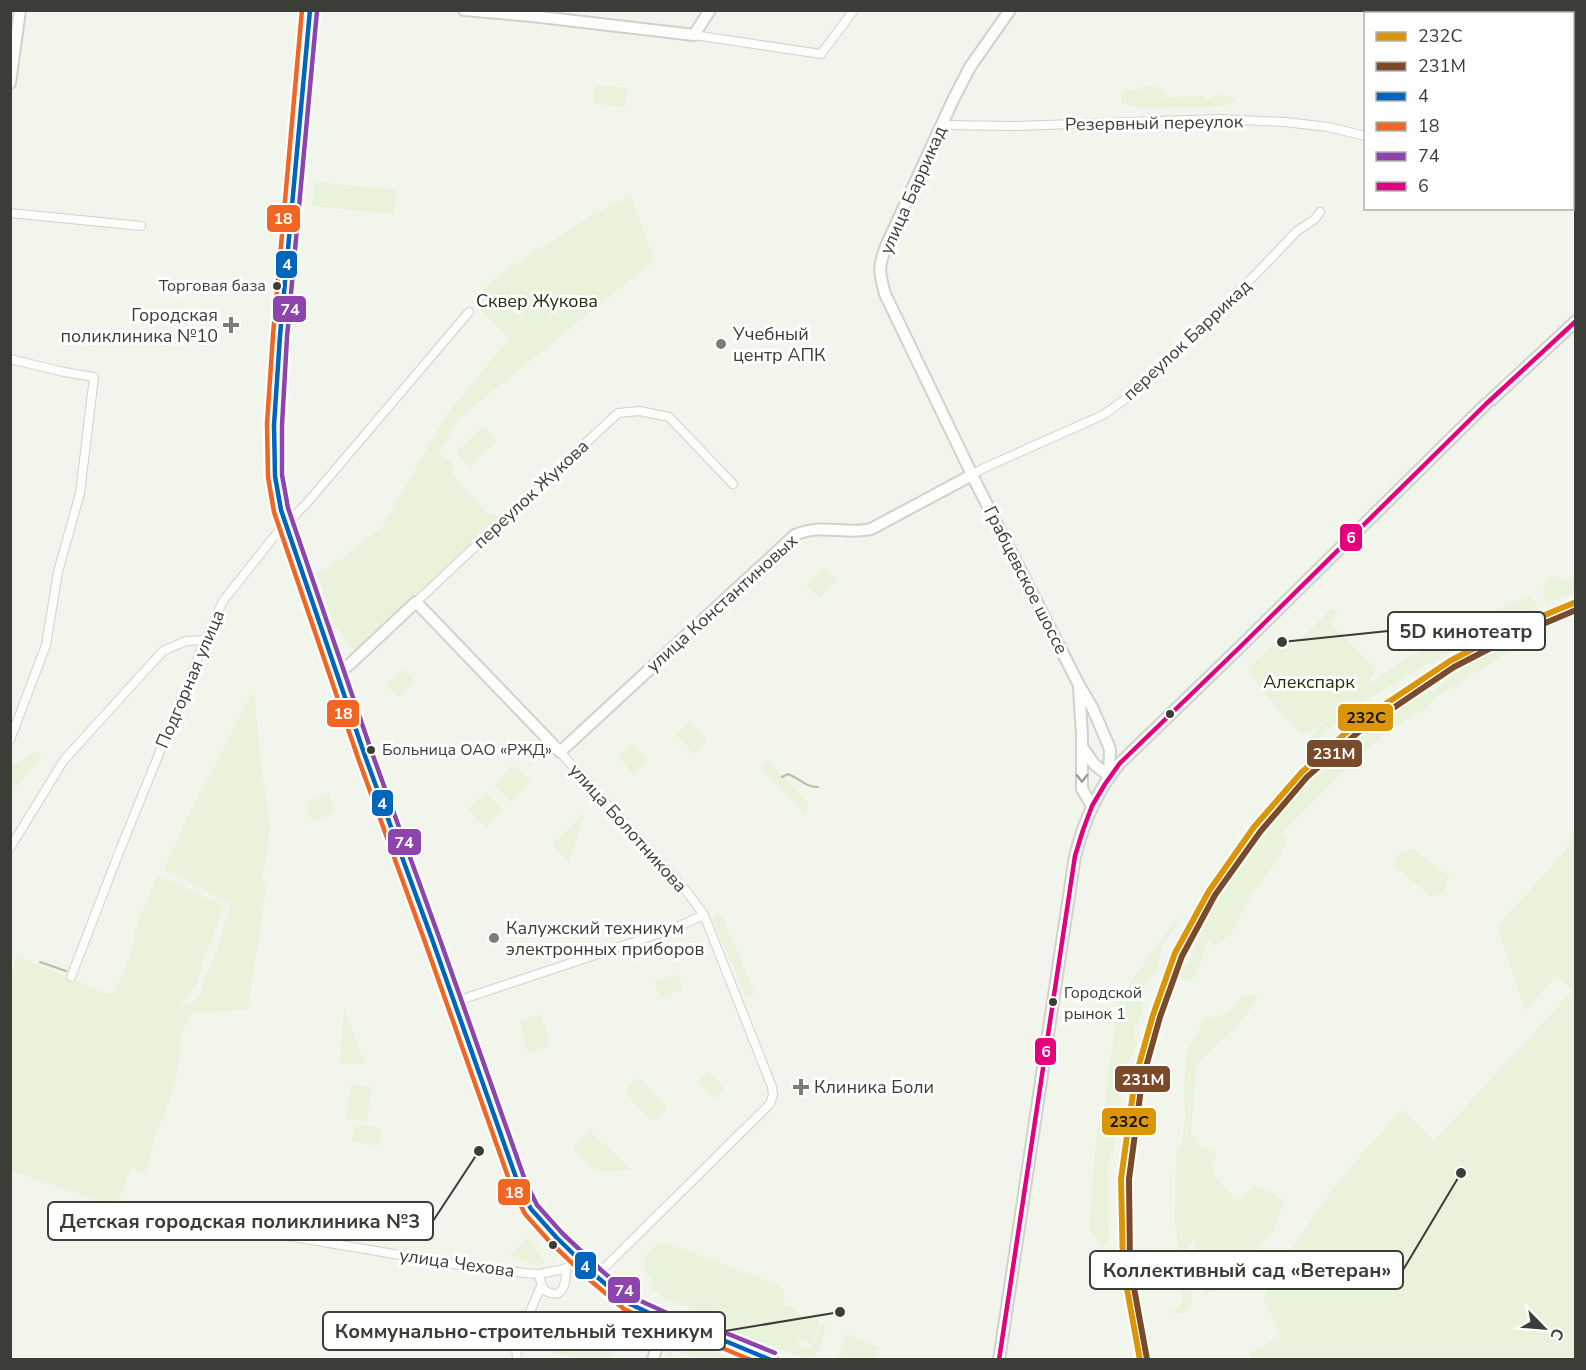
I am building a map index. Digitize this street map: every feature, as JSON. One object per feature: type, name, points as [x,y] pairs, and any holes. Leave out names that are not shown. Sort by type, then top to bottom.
[{"type":"main road","points":[[310,10],[280,336],[274,425],[275,476],[281,510],[365,756],[519,1186],[531,1209],[596,1276],[628,1303],[664,1320],[772,1359]]},
{"type":"street","points":[[10,83],[20,10]]},
{"type":"street","points":[[464,10],[694,34],[821,54],[854,10]]},
{"type":"street","points":[[694,34],[710,10]]},
{"type":"street","name":"улица Баррикад","points":[[972,475],[885,294],[879,273],[886,246],[941,125],[970,67],[1010,10]]},
{"type":"street","name":"Резервный переулок","points":[[941,125],[1014,126],[1218,119],[1328,127],[1364,136]]},
{"type":"street","name":"переулок Баррикад","points":[[972,475],[1103,415],[1134,393],[1297,231],[1315,219],[1320,212]]},
{"type":"street","points":[[10,213],[141,226]]},
{"type":"street","name":"Подгорная улица","points":[[71,977],[118,855],[223,600],[469,312]]},
{"type":"street","points":[[999,1359],[1075,856],[1081,832],[1092,806],[1110,776],[1131,753],[1489,402],[1575,321]]},
{"type":"street","points":[[10,359],[94,377],[82,483],[58,572],[46,645],[10,740]]},
{"type":"street","name":"переулок Жукова","points":[[337,671],[345,668],[618,413],[640,411],[669,417],[733,484]]},
{"type":"street","name":"Грабцевское шоссе","points":[[972,475],[1079,685],[1092,706],[1108,744]]},
{"type":"street","name":"улица Константиновых","points":[[560,752],[795,535],[828,528],[861,531],[871,529],[972,475]]},
{"type":"street","name":"улица Болотникова","points":[[416,602],[560,752],[687,891],[704,915],[772,1087],[773,1095],[770,1104],[596,1276]]},
{"type":"street","points":[[10,848],[64,760],[163,651],[186,641],[205,640]]},
{"type":"street","name":"Грабцевское шоссе","points":[[1079,685],[1082,789],[1092,806]]},
{"type":"street","points":[[1082,735],[1091,729],[1102,731]]},
{"type":"street","points":[[1108,744],[1131,753]]},
{"type":"street","points":[[1108,744],[1110,776]]},
{"type":"street","points":[[1082,748],[1094,764],[1110,776]]},
{"type":"street","points":[[454,1002],[670,930],[704,915]]},
{"type":"street","name":"улица Чехова","points":[[227,1226],[525,1273],[539,1274],[566,1268],[579,1259]]},
{"type":"street","points":[[539,1274],[546,1291],[553,1294],[560,1293],[565,1283],[566,1268]]},
{"type":"street","points":[[517,1359],[516,1345],[542,1286]]},
{"type":"street","points":[[653,1359],[664,1320]]},
{"type":"green space","points":[[595,85],[627,88],[625,107],[593,103]]},
{"type":"green space","points":[[1155,85],[1166,93],[1162,98],[1201,96],[1207,100],[1218,94],[1237,99],[1225,106],[1139,108],[1121,103],[1121,95],[1126,90],[1142,90],[1142,87]]},
{"type":"green space","points":[[315,182],[396,190],[394,214],[312,206]]},
{"type":"green space","name":"Сквер Жукова","points":[[630,196],[655,260],[459,418],[439,453],[454,464],[452,473],[462,487],[489,515],[494,513],[499,520],[356,654],[331,618],[317,573],[332,566],[382,527],[447,414],[510,338],[471,302],[500,274],[591,216]]},
{"type":"green space","points":[[483,426],[497,441],[470,467],[456,452]]},
{"type":"green space","points":[[823,567],[837,579],[820,598],[806,586]]},
{"type":"green space","points":[[1554,576],[1564,580],[1575,576],[1575,593],[1546,603],[1542,593],[1545,581]]},
{"type":"green space","name":"Алекспарк","points":[[1529,596],[1539,606],[1457,644],[1450,652],[1360,704],[1313,744],[1309,743],[1310,737],[1351,696],[1310,733],[1300,733],[1276,709],[1247,669],[1283,634],[1295,645],[1332,608],[1338,614],[1330,623],[1376,669],[1367,685],[1361,690],[1403,660]]},
{"type":"green space","points":[[1513,642],[1514,648],[1436,697],[1427,708],[1387,732],[1353,762],[1279,836],[1286,834],[1287,840],[1282,853],[1252,894],[1231,934],[1220,943],[1213,945],[1208,939],[1193,980],[1181,979],[1181,965],[1189,963],[1198,935],[1227,876],[1255,845],[1262,828],[1307,778],[1323,766],[1329,756],[1365,725],[1380,722],[1386,713],[1425,690],[1434,692],[1447,677],[1491,650]]},
{"type":"green space","points":[[403,669],[415,681],[398,697],[386,685]]},
{"type":"green space","points":[[254,690],[259,749],[270,827],[262,883],[267,883],[248,1009],[195,1013],[190,1017],[182,1032],[175,1087],[155,1137],[145,1173],[131,1168],[117,1206],[11,1171],[10,982],[17,956],[107,994],[115,993],[130,956],[140,916],[158,875],[224,907],[202,963],[198,980],[180,1005],[193,1003],[200,993],[231,904],[164,869],[186,820]]},
{"type":"green space","points":[[690,722],[708,741],[694,754],[676,735]]},
{"type":"green space","points":[[631,744],[648,762],[634,775],[618,757]]},
{"type":"green space","points":[[35,751],[43,754],[11,794],[11,765]]},
{"type":"green space","points":[[769,761],[809,804],[804,813],[761,768]]},
{"type":"green space","points":[[513,765],[531,782],[511,802],[494,785]]},
{"type":"green space","points":[[486,792],[503,810],[486,828],[468,810]]},
{"type":"green space","points":[[328,793],[336,812],[313,822],[305,803]]},
{"type":"green space","points":[[585,813],[569,863],[552,844]]},
{"type":"green space","points":[[1575,830],[1575,1359],[1252,1359],[1249,1353],[1281,1336],[1264,1299],[1268,1284],[1329,1194],[1364,1151],[1403,1110],[1434,1141],[1573,990],[1557,976],[1525,1010],[1497,926],[1564,853]]},
{"type":"green space","points":[[1413,849],[1450,877],[1443,893],[1430,896],[1394,865],[1400,853]]},
{"type":"green space","points":[[715,913],[724,921],[755,993],[746,997],[713,920]]},
{"type":"green space","points":[[1177,913],[1178,924],[1163,943],[1158,967],[1142,989],[1142,1013],[1133,1032],[1137,1044],[1124,1072],[1113,1149],[1107,1169],[1109,1239],[1102,1247],[1089,1229],[1097,1132],[1105,1101],[1119,999],[1176,919]]},
{"type":"green space","points":[[678,974],[683,989],[660,997],[654,982]]},
{"type":"green space","points":[[1243,995],[1258,995],[1240,1022],[1196,1064],[1191,1133],[1197,1144],[1217,1152],[1211,1167],[1217,1179],[1237,1200],[1255,1186],[1268,1190],[1284,1201],[1274,1230],[1227,1284],[1207,1294],[1200,1284],[1210,1260],[1201,1261],[1193,1239],[1187,1249],[1192,1304],[1181,1315],[1169,1311],[1180,1307],[1183,1297],[1175,1221],[1176,1147],[1182,1144],[1187,1051],[1205,1019],[1210,1016],[1215,1018],[1229,1012]]},
{"type":"green space","points":[[344,1009],[365,1064],[340,1063]]},
{"type":"green space","points":[[541,1014],[550,1046],[528,1053],[519,1021]]},
{"type":"green space","points":[[708,1071],[725,1089],[715,1099],[697,1082]]},
{"type":"green space","points":[[637,1078],[642,1080],[665,1105],[666,1109],[653,1121],[627,1095],[626,1089]]},
{"type":"green space","points":[[351,1084],[371,1087],[367,1121],[346,1118]]},
{"type":"green space","points":[[354,1125],[382,1128],[380,1146],[352,1142]]},
{"type":"green space","points":[[590,1131],[632,1170],[596,1171],[572,1149]]},
{"type":"green space","points":[[529,1237],[545,1264],[535,1265],[510,1256]]},
{"type":"green space","points":[[660,1243],[667,1243],[781,1286],[785,1297],[781,1306],[789,1306],[796,1309],[797,1313],[820,1322],[811,1344],[796,1338],[799,1345],[810,1349],[821,1326],[825,1323],[824,1337],[815,1356],[812,1359],[739,1338],[733,1333],[707,1326],[696,1318],[694,1310],[662,1297],[660,1292],[653,1290],[650,1283],[657,1281],[647,1273],[645,1267],[646,1257]]},
{"type":"green space","points":[[555,1317],[614,1332],[616,1336],[610,1359],[583,1359],[544,1349],[548,1320]]},
{"type":"green space","points":[[847,1334],[880,1348],[875,1359],[848,1359],[838,1355]]},
{"type":"green space","points":[[674,1337],[734,1359],[697,1359],[677,1350],[667,1358],[670,1338]]},
{"type":"waterway","points":[[782,777],[788,774],[806,784],[818,787]]},
{"type":"waterway","points":[[40,962],[66,971]]},
{"type":"transit line","name":"18","points":[[302,10],[267,424],[268,477],[274,512],[358,758],[512,1188],[525,1214],[551,1243],[624,1309],[661,1327],[751,1360]]},
{"type":"transit line","name":"4","points":[[310,10],[280,336],[274,425],[275,476],[281,510],[365,756],[519,1186],[531,1209],[596,1276],[628,1303],[664,1320],[718,1338],[771,1360]]},
{"type":"transit line","name":"74","points":[[317,11],[287,337],[282,425],[282,475],[288,508],[372,753],[526,1183],[537,1205],[562,1233],[632,1297],[667,1313],[721,1331],[775,1353]]},
{"type":"transit line","name":"6","points":[[999,1360],[1075,856],[1092,806],[1120,763],[1486,404],[1576,321]]},
{"type":"transit line","name":"232C","points":[[1140,1360],[1123,1267],[1121,1179],[1135,1079],[1153,1015],[1175,953],[1209,891],[1254,827],[1302,772],[1357,723],[1450,661],[1509,630],[1576,602]]},
{"type":"transit line","name":"231М","points":[[1147,1359],[1130,1266],[1129,1179],[1142,1081],[1160,1017],[1182,956],[1215,895],[1260,832],[1307,777],[1362,729],[1454,667],[1512,637],[1576,610]]},
{"type":"place","name":"Торговая база","points":[[277,286]]},
{"type":"place","name":"Городская поликлиника №10","points":[[231,325]]},
{"type":"place","name":"Учебный центр АПК","points":[[721,344]]},
{"type":"place","name":"5D кинотеатр","points":[[1282,642]]},
{"type":"place","name":"Больница ОАО «РЖД»","points":[[371,750]]},
{"type":"place","name":"Калужский техникум электронных приборов","points":[[494,938]]},
{"type":"place","name":"Городской рынок 1","points":[[1053,1002]]},
{"type":"place","name":"Клиника Боли","points":[[801,1087]]},
{"type":"place","name":"Детская городская поликлиника №3","points":[[479,1151]]},
{"type":"place","name":"Коллективный сад «Ветеран»","points":[[1461,1173]]},
{"type":"place","name":"Коммунально-строительный техникум","points":[[840,1312]]}]
